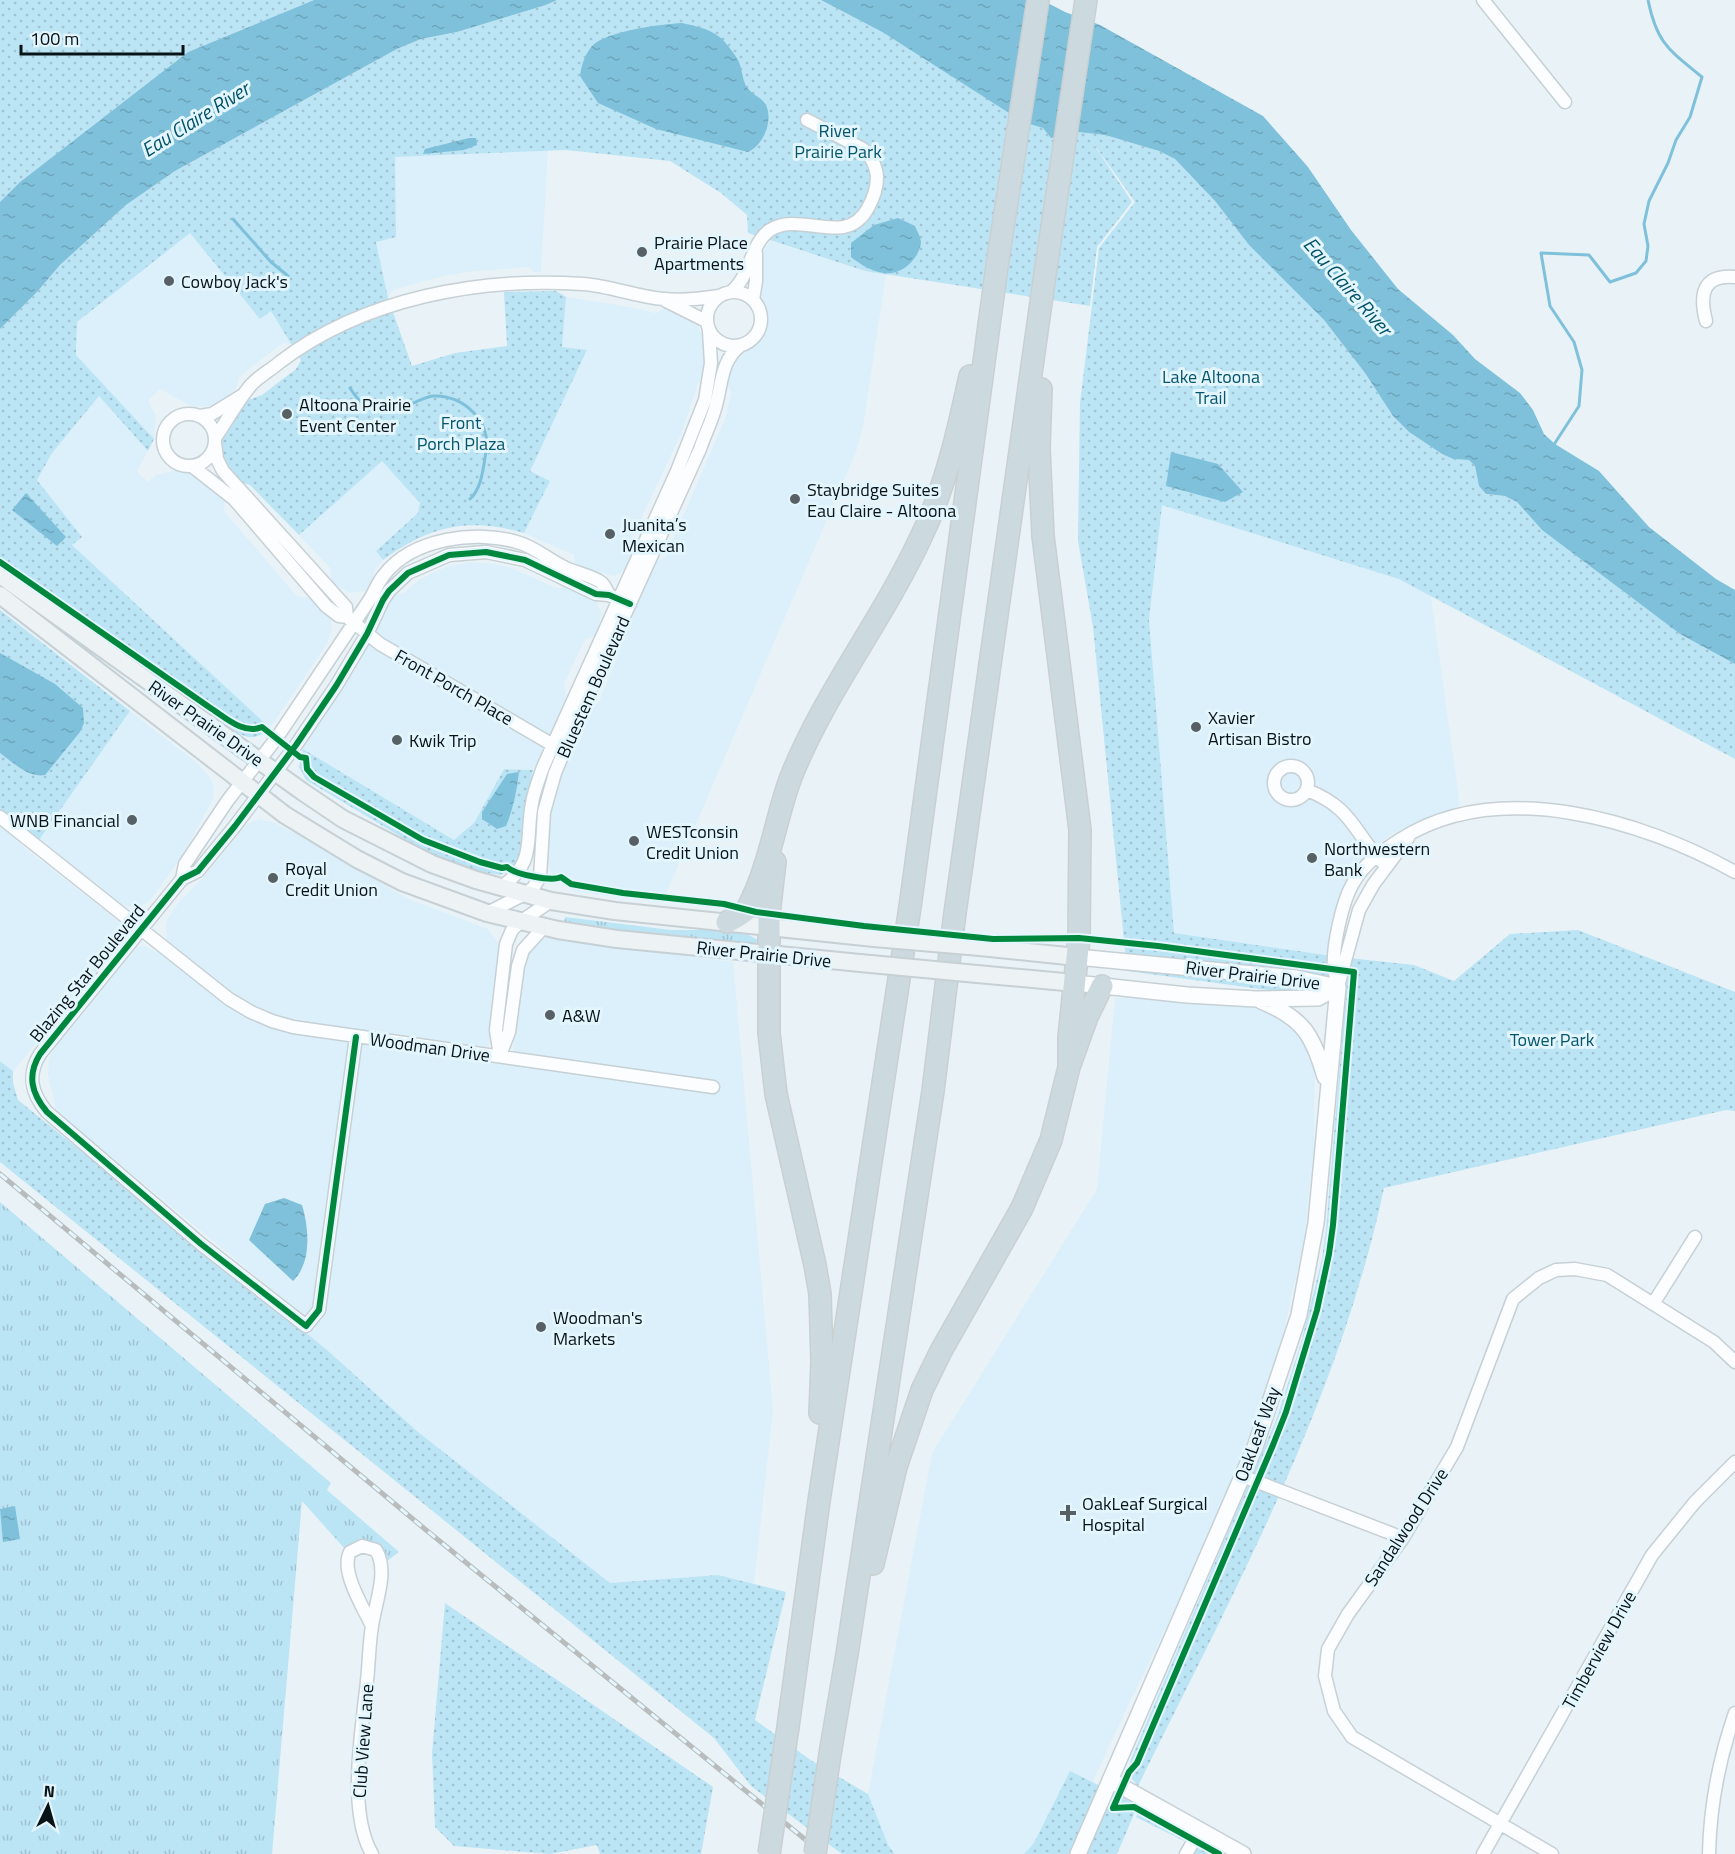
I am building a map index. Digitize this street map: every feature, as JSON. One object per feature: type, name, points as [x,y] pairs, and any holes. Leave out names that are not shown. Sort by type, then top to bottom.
[{"type":"highway","points":[[769,1854],[819,1501],[910,907],[999,253],[1038,0]]},
{"type":"highway","points":[[815,1854],[933,1091],[955,913],[1086,0]]},
{"type":"highway","points":[[727,922],[742,914],[750,904],[764,870],[785,795],[800,756],[902,574],[933,509],[953,448],[999,253]]},
{"type":"highway","points":[[1045,274],[1039,439],[1040,490],[1051,609],[1079,818],[1080,905],[1069,1038],[1069,1067]]},
{"type":"highway","points":[[774,836],[774,867],[768,927],[769,1033],[774,1083],[820,1294],[822,1362],[819,1501]]},
{"type":"highway","points":[[847,1654],[866,1593],[896,1467],[922,1390],[940,1350],[1022,1208],[1055,1128],[1069,1067],[1087,1017],[1102,986]]},
{"type":"main road","name":"River Prairie Drive","points":[[2,577],[343,819],[432,864],[551,901],[615,911],[1077,957]]},
{"type":"main road","name":"River Prairie Drive","points":[[0,595],[259,795],[320,837],[373,868],[429,893],[520,922],[617,939],[1075,983]]},
{"type":"street","points":[[1483,0],[1565,102]]},
{"type":"street","name":"Bluestem Boulevard","points":[[501,887],[518,872],[526,858],[531,804],[535,788],[620,599],[705,400],[711,363],[707,311],[712,302],[744,278],[767,232],[784,225],[795,224],[832,229],[847,226],[864,214],[873,197],[876,172],[868,154],[807,120]]},
{"type":"street","points":[[192,466],[208,458],[215,440],[252,384],[312,340],[379,310],[428,296],[489,286],[548,283],[603,286],[662,299],[694,300],[739,292],[753,300],[756,281],[756,250]]},
{"type":"street","points":[[1706,321],[1702,306],[1706,286],[1720,277],[1735,277]]},
{"type":"street","points":[[662,299],[707,326],[714,339],[722,344],[741,346]]},
{"type":"street","name":"Bluestem Boulevard","points":[[525,894],[533,888],[540,877],[544,812],[555,773],[620,599],[715,412],[724,369],[735,350],[754,337],[761,322],[758,306],[753,300]]},
{"type":"street","points":[[200,416],[212,414],[245,394]]},
{"type":"street","name":"Front Porch Place","points":[[350,620],[346,607],[226,475],[219,465],[211,425],[200,416],[187,413],[172,418],[162,438],[165,453],[182,465],[192,466],[240,506],[326,606],[339,616],[350,620],[409,662],[564,752]]},
{"type":"street","name":"Blazing Star Boulevard","points":[[182,879],[185,864],[242,781],[276,739],[350,620],[370,598],[384,575],[392,567],[423,548],[456,538],[506,539],[531,548],[563,567],[602,583],[620,599]]},
{"type":"street","name":"Blazing Star Boulevard","points":[[356,1036],[320,1310],[306,1326],[201,1244],[47,1112],[39,1103],[32,1088],[32,1073],[40,1053],[182,879],[198,871],[276,773],[336,686],[367,634],[383,600],[399,581],[419,567],[448,555],[486,552],[513,557],[552,572],[596,594],[620,599]]},
{"type":"street","points":[[1307,790],[1323,796],[1346,814],[1386,867]]},
{"type":"street","points":[[1338,987],[1334,964],[1338,934],[1346,898],[1358,875],[1376,855],[1412,832],[1448,817],[1482,810],[1557,812],[1607,821],[1690,848],[1735,872]]},
{"type":"street","name":"Woodman Drive","points":[[0,818],[229,999],[272,1021],[293,1027],[713,1087]]},
{"type":"street","points":[[1338,987],[1359,910],[1386,867],[1412,832]]},
{"type":"street","points":[[487,913],[525,894]]},
{"type":"street","points":[[500,1056],[496,1030],[506,944],[512,930],[520,922],[551,901]]},
{"type":"street","points":[[500,1056],[509,1032],[518,966],[523,950],[544,927]]},
{"type":"street","name":"River Prairie Drive","points":[[1077,957],[1296,978],[1338,987]]},
{"type":"street","name":"River Prairie Drive","points":[[1075,983],[1187,995],[1256,999],[1318,998],[1338,987]]},
{"type":"street","name":"OakLeaf Way","points":[[1078,1854],[1255,1448],[1299,1316],[1316,1223],[1338,987]]},
{"type":"street","points":[[1256,999],[1274,1006],[1300,1023],[1318,1051],[1328,1086]]},
{"type":"street","points":[[1695,1237],[1653,1304],[1714,1342],[1735,1362]]},
{"type":"street","name":"Sandalwood Drive","points":[[1552,1854],[1352,1737],[1334,1711],[1324,1676],[1328,1649],[1348,1614],[1403,1538],[1457,1447],[1513,1299],[1539,1278],[1556,1270],[1575,1269],[1607,1275],[1653,1304]]},
{"type":"street","name":"Timberview Drive","points":[[1484,1854],[1652,1555],[1695,1502],[1735,1461]]},
{"type":"street","points":[[1242,1476],[1403,1538]]},
{"type":"street","name":"Club View Lane","points":[[372,1626],[350,1579],[347,1563],[350,1552],[362,1546],[376,1550],[381,1563],[381,1578],[372,1626],[362,1732],[358,1807],[364,1837],[372,1854]]},
{"type":"street","points":[[1710,1854],[1710,1830],[1719,1764],[1735,1713]]},
{"type":"street","points":[[1110,1780],[1243,1854]]},
{"type":"street","points":[[1186,1854],[1200,1830]]},
{"type":"shaded area","points":[[548,150],[541,272],[534,272],[529,267],[443,276],[396,289],[388,298],[376,241],[396,237],[395,157]]},
{"type":"shaded area","points":[[190,232],[260,319],[271,310],[291,344],[283,343],[240,376],[235,390],[222,401],[211,406],[193,407],[160,389],[148,401],[156,416],[154,439],[76,355],[77,322]]},
{"type":"shaded area","points":[[770,241],[865,271],[886,274],[863,427],[856,452],[662,903],[577,892],[559,883],[552,876],[548,863],[549,813],[555,786],[587,709],[599,702],[619,653],[616,644],[652,564],[666,556],[725,419],[731,392],[726,380],[734,362],[736,358],[759,343],[764,336],[767,321],[759,272],[762,252]]},
{"type":"shaded area","points":[[566,297],[656,313],[666,308],[672,309],[696,323],[704,338],[706,365],[704,379],[698,383],[682,432],[631,540],[634,555],[626,570],[614,576],[582,568],[574,562],[574,555],[524,533],[550,481],[530,471],[587,351],[562,347]]},
{"type":"shaded area","points":[[99,396],[148,451],[137,471],[147,482],[156,475],[175,470],[190,473],[199,478],[225,498],[224,511],[297,596],[313,598],[331,616],[332,629],[327,644],[270,728],[72,545],[81,537],[37,480],[52,453]]},
{"type":"shaded area","points":[[382,460],[420,503],[418,513],[376,551],[383,560],[375,569],[371,585],[366,591],[350,593],[335,585],[331,580],[330,568],[299,535]]},
{"type":"shaded area","points":[[1161,504],[1399,579],[1431,596],[1460,806],[1396,832],[1385,839],[1366,858],[1329,955],[1174,933],[1149,620]]},
{"type":"shaded area","points":[[471,562],[509,567],[559,589],[566,584],[596,598],[601,612],[598,633],[585,639],[564,684],[567,699],[536,767],[526,802],[532,770],[504,769],[474,823],[454,840],[303,749],[306,740],[359,660],[392,596],[404,593],[419,580],[446,567]]},
{"type":"shaded area","points":[[130,711],[197,763],[214,786],[213,798],[181,858],[151,899],[136,907],[123,905],[39,840]]},
{"type":"shaded area","points":[[259,819],[275,823],[317,845],[406,898],[488,929],[500,946],[487,1061],[513,1064],[514,1030],[524,957],[538,940],[551,937],[733,962],[773,1410],[754,1584],[718,1575],[610,1583],[418,1432],[327,1350],[285,1319],[292,1306],[56,1109],[48,1075],[49,1059],[54,1047],[136,947],[145,946],[156,952],[167,938],[168,918],[179,902],[202,879],[246,825]]},
{"type":"shaded area","points":[[0,826],[121,923],[125,935],[13,1071],[0,1061]]},
{"type":"shaded area","points":[[1115,998],[1263,1006],[1298,1030],[1315,1063],[1314,1148],[1304,1239],[1280,1350],[1236,1469],[1174,1612],[1092,1783],[1070,1772],[1034,1843],[1024,1854],[895,1854],[888,1845],[868,1794],[932,1453],[1097,1189]]},
{"type":"green space","points":[[0,0],[314,0],[188,52],[20,182],[0,202]]},
{"type":"green space","points":[[557,0],[821,0],[884,33],[1043,128],[1105,135],[1159,151],[1175,159],[1215,201],[1249,245],[1324,320],[1365,373],[1393,416],[1409,432],[1442,454],[1453,459],[1469,460],[1475,466],[1479,486],[1486,494],[1505,496],[1517,502],[1542,530],[1680,634],[1735,664],[1735,759],[1399,579],[1162,505],[1149,620],[1174,933],[1333,956],[1329,998],[1127,971],[1093,627],[1078,541],[1080,403],[1099,248],[1135,202],[1089,137],[1132,202],[1097,247],[1090,306],[865,271],[748,233],[747,215],[721,193],[670,161],[566,150],[395,157],[396,237],[376,242],[388,298],[412,366],[455,353],[507,346],[504,292],[556,291],[566,297],[562,347],[587,350],[530,471],[550,481],[524,533],[485,526],[450,528],[417,539],[383,560],[376,551],[418,513],[420,503],[382,461],[299,535],[250,485],[238,481],[222,460],[220,453],[222,437],[238,409],[248,400],[262,395],[296,369],[301,360],[271,311],[260,319],[190,233],[77,322],[76,355],[154,439],[148,451],[99,396],[52,453],[37,480],[82,537],[72,545],[270,728],[259,736],[247,737],[238,733],[0,564],[0,329],[60,265],[126,205],[175,171],[397,49],[421,39],[457,32]]},
{"type":"green space","points":[[0,610],[130,711],[39,840],[0,810]]},
{"type":"green space","points":[[303,749],[454,840],[474,823],[504,769],[533,770],[526,802],[521,857],[513,869],[500,875],[466,869],[428,853],[306,780],[299,767]]},
{"type":"green space","points":[[565,917],[671,930],[729,930],[749,935],[758,940],[758,946],[563,924]]},
{"type":"green space","name":"Tower Park","points":[[1578,930],[1735,992],[1735,1111],[1726,1110],[1384,1188],[1364,1267],[1340,1344],[1311,1419],[1246,1568],[1138,1786],[1130,1774],[1131,1759],[1276,1420],[1301,1343],[1322,1259],[1326,1229],[1349,958],[1414,965],[1454,981],[1510,934]]},
{"type":"green space","points":[[0,1061],[13,1071],[13,1083],[18,1100],[327,1350],[418,1432],[610,1583],[718,1575],[786,1592],[755,1720],[812,1761],[868,1794],[888,1845],[895,1854],[842,1854],[751,1786],[714,1738],[0,1162]]},
{"type":"green space","points":[[0,1202],[331,1483],[327,1490],[399,1552],[387,1561],[381,1549],[370,1543],[357,1543],[345,1549],[302,1501],[272,1854],[0,1854]]},
{"type":"green space","points":[[445,1603],[713,1787],[701,1854],[600,1854],[597,1845],[550,1854],[454,1846],[435,1827],[432,1753]]},
{"type":"green space","points":[[1070,1771],[1138,1805],[1117,1854],[1024,1854],[1034,1843]]},
{"type":"green space","points":[[1145,1799],[1247,1854],[1193,1854],[1196,1847],[1136,1817]]},
{"type":"water","name":"Eau Claire River","points":[[314,0],[557,0],[457,32],[421,39],[397,49],[175,171],[126,205],[60,265],[0,329],[0,202],[20,182],[188,52]]},
{"type":"water","name":"Eau Claire River","points":[[821,0],[1042,0],[1065,12],[1100,25],[1263,116],[1308,167],[1351,230],[1398,289],[1453,335],[1475,359],[1520,393],[1533,410],[1544,434],[1555,444],[1599,471],[1649,527],[1716,579],[1735,590],[1735,664],[1680,634],[1542,530],[1517,502],[1505,496],[1486,494],[1479,486],[1475,466],[1469,460],[1453,459],[1442,454],[1409,432],[1393,416],[1365,373],[1324,320],[1249,245],[1215,201],[1175,159],[1159,151],[1105,135],[1078,132],[1051,138],[1043,128],[1023,122],[884,33]]},
{"type":"water","points":[[682,23],[708,30],[721,38],[738,60],[746,86],[767,107],[766,130],[754,149],[748,152],[656,129],[598,103],[580,76],[587,53],[599,41],[621,32]]},
{"type":"water","points":[[476,138],[477,145],[464,150],[423,154],[425,149]]},
{"type":"water","points":[[898,218],[915,226],[921,243],[917,255],[908,265],[897,272],[884,273],[862,265],[851,257],[851,243],[874,225]]},
{"type":"water","points":[[1171,452],[1218,464],[1243,492],[1225,502],[1166,486]]},
{"type":"water","points":[[26,493],[66,537],[57,546],[12,510]]},
{"type":"water","points":[[0,653],[55,684],[83,708],[84,723],[80,732],[45,775],[27,772],[0,753]]},
{"type":"water","points":[[519,772],[506,826],[497,829],[482,819],[482,812],[507,774]]},
{"type":"water","points":[[284,1198],[302,1205],[306,1224],[306,1255],[299,1274],[293,1281],[249,1240],[265,1204]]},
{"type":"water","points":[[15,1506],[20,1539],[3,1542],[0,1509]]},
{"type":"waterway","points":[[1553,446],[1579,406],[1582,370],[1574,342],[1550,306],[1541,253],[1589,255],[1610,282],[1636,273],[1646,261],[1648,246],[1644,224],[1649,201],[1668,163],[1676,140],[1690,117],[1702,77],[1681,60],[1660,37],[1648,0]]},
{"type":"waterway","points":[[233,219],[271,262],[288,276]]},
{"type":"waterway","points":[[350,388],[366,405],[374,407],[393,403],[406,405],[433,396],[455,400],[473,412],[480,421],[487,441],[481,477],[470,499]]},
{"type":"railway","points":[[0,1174],[420,1525],[823,1854]]},
{"type":"cycle path","points":[[356,1037],[319,1310],[306,1326],[201,1244],[47,1112],[34,1091],[33,1069],[40,1054],[182,879],[198,871],[235,826],[296,745],[336,686],[389,591],[408,573],[449,555],[486,552],[525,560],[596,594],[609,595],[630,604]]},
{"type":"cycle path","points":[[0,562],[228,720],[248,729],[262,727],[300,757],[306,758],[307,769],[314,777],[423,840],[480,862],[502,868],[507,867],[533,876],[550,879],[561,877],[571,884],[623,893],[724,904],[756,912],[864,926],[993,939],[1079,938],[1354,972],[1333,1225],[1317,1310],[1286,1412],[1273,1445],[1137,1763],[1129,1772],[1113,1808]]},
{"type":"cycle path","points":[[1113,1808],[1134,1807],[1219,1854]]},
{"type":"place","name":"Prairie Place Apartments","points":[[642,252]]},
{"type":"place","name":"Cowboy Jack's","points":[[169,281]]},
{"type":"place","name":"Altoona Prairie Event Center","points":[[287,414]]},
{"type":"place","name":"Staybridge Suites Eau Claire - Altoona","points":[[795,499]]},
{"type":"place","name":"Juanita’s Mexican","points":[[610,534]]},
{"type":"place","name":"Xavier Artisan Bistro","points":[[1196,727]]},
{"type":"place","name":"Kwik Trip","points":[[397,740]]},
{"type":"place","name":"WNB Financial","points":[[132,820]]},
{"type":"place","name":"WESTconsin Credit Union","points":[[634,841]]},
{"type":"place","name":"Northwestern Bank","points":[[1312,858]]},
{"type":"place","name":"Royal Credit Union","points":[[273,878]]},
{"type":"place","name":"A&W","points":[[550,1015]]},
{"type":"place","name":"Woodman's Markets","points":[[541,1327]]},
{"type":"place","name":"OakLeaf Surgical Hospital","points":[[1068,1513]]},
{"type":"park label","name":"River Prairie Park","points":[[838,140]]},
{"type":"park label","name":"Lake Altoona Trail","points":[[1211,386]]},
{"type":"park label","name":"Front Porch Plaza","points":[[461,432]]}]
